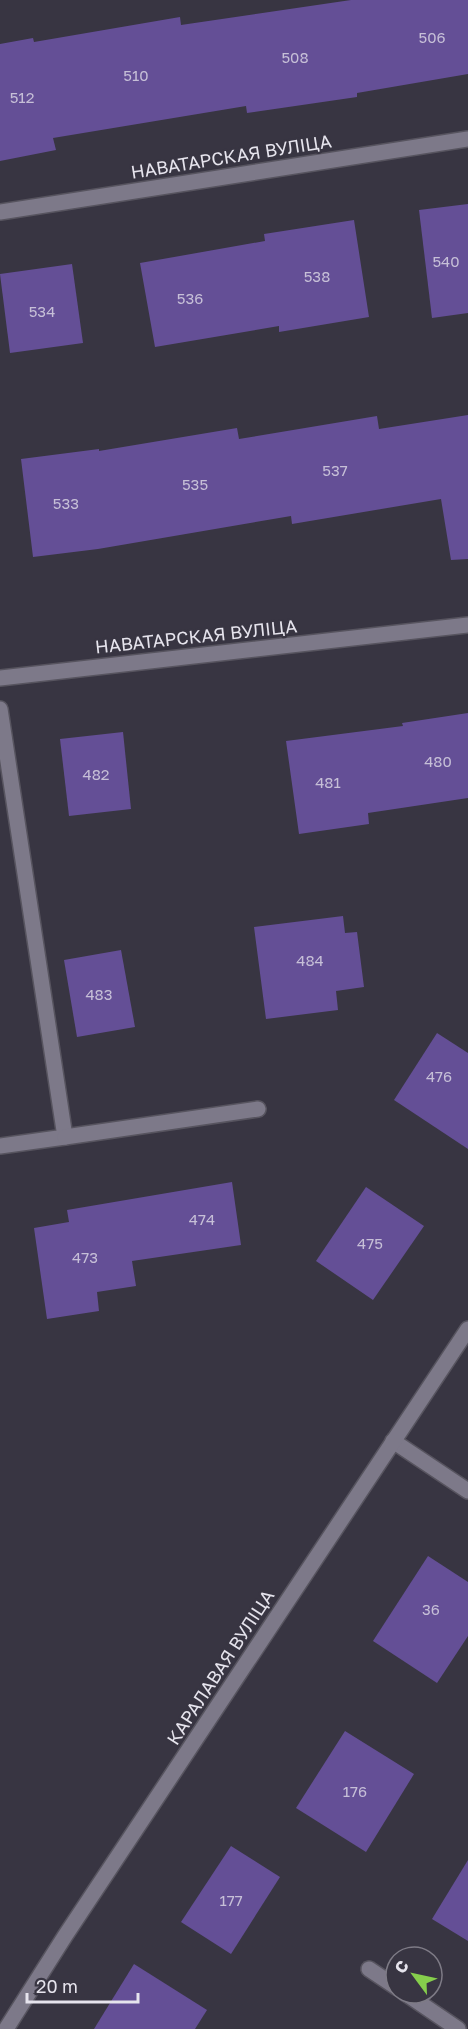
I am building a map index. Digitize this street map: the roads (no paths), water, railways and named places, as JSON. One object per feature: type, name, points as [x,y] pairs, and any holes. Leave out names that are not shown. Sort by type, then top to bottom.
[{"type":"street","name":"НАВАТАРСКАЯ ВУЛІЦА","points":[[0,212],[468,139]]},
{"type":"street","name":"НАВАТАРСКАЯ ВУЛІЦА","points":[[0,678],[468,625]]},
{"type":"street","points":[[0,709],[65,1137]]},
{"type":"street","points":[[0,1146],[258,1109]]},
{"type":"street","name":"КАРАЛАВАЯ ВУЛІЦА","points":[[6,2029],[65,1936],[468,1329]]},
{"type":"street","points":[[393,1441],[468,1491]]},
{"type":"street","points":[[369,1969],[384,1979]]},
{"type":"street","points":[[423,2005],[458,2029]]}]
